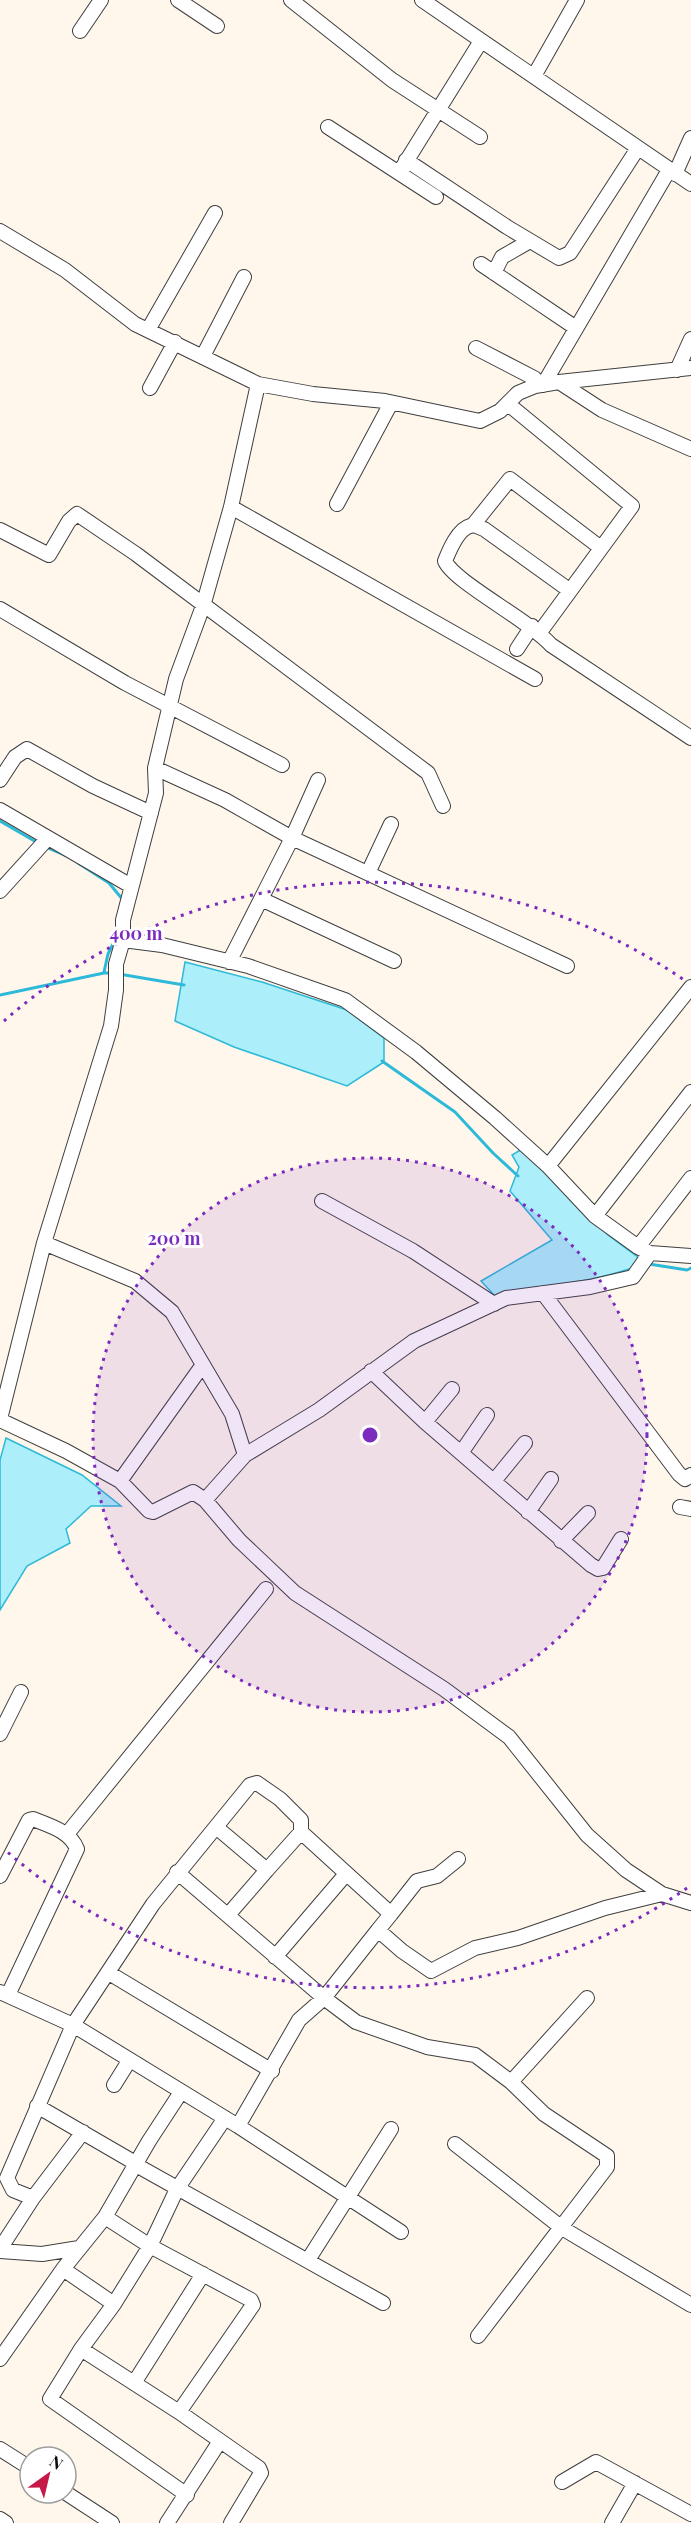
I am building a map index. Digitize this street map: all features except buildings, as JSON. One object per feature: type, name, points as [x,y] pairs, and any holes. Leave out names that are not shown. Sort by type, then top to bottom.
[{"type":"street","points":[[80,32],[101,0]]},
{"type":"street","points":[[178,0],[217,26]]},
{"type":"street","points":[[422,0],[691,184]]},
{"type":"street","points":[[534,76],[577,0]]},
{"type":"street","points":[[296,2],[392,80],[480,137]]},
{"type":"street","points":[[399,173],[481,40]]},
{"type":"street","points":[[328,127],[436,197]]},
{"type":"street","points":[[542,385],[691,138]]},
{"type":"street","points":[[406,160],[559,258],[567,256],[638,148]]},
{"type":"street","points":[[148,330],[215,213]]},
{"type":"street","points":[[0,231],[65,270],[135,324],[258,384],[313,394],[391,403],[480,421],[500,411],[518,393],[542,385],[684,369],[691,339]]},
{"type":"street","points":[[494,273],[501,257],[530,241]]},
{"type":"street","points":[[481,264],[576,328]]},
{"type":"street","points":[[203,356],[244,277]]},
{"type":"street","points":[[150,388],[175,342]]},
{"type":"street","points":[[476,348],[534,378],[542,385]]},
{"type":"street","points":[[559,382],[602,410],[691,449]]},
{"type":"street","points":[[258,384],[231,507],[203,606],[176,679],[155,768],[156,793],[123,920],[123,940],[116,964],[111,1026],[44,1243],[1,1402],[0,1419],[66,1451],[120,1481],[143,1506],[153,1512],[194,1492],[205,1500],[238,1540],[295,1593],[444,1689],[509,1737],[587,1835],[626,1870],[662,1894],[691,1903]]},
{"type":"street","points":[[337,504],[391,403]]},
{"type":"street","points":[[508,404],[615,489],[632,506],[569,590],[567,597],[517,649]]},
{"type":"street","points":[[602,548],[510,479],[473,525],[468,526],[449,550],[445,561],[454,574],[536,629],[551,645],[691,738]]},
{"type":"street","points":[[231,507],[535,679]]},
{"type":"street","points":[[0,530],[49,555],[69,521],[77,514],[136,554],[428,773],[443,806]]},
{"type":"street","points":[[473,525],[484,529],[569,590]]},
{"type":"street","points":[[0,609],[125,683],[282,765]]},
{"type":"street","points":[[0,780],[15,757],[27,749],[93,786],[151,813]]},
{"type":"street","points":[[155,768],[225,800],[292,838],[567,966]]},
{"type":"street","points":[[229,962],[292,838],[318,780]]},
{"type":"street","points":[[0,810],[131,886]]},
{"type":"street","points":[[368,873],[391,824]]},
{"type":"street","points":[[0,891],[48,838]]},
{"type":"street","points":[[261,899],[394,961]]},
{"type":"street","points":[[123,940],[162,945],[229,962],[345,1000],[416,1052],[495,1118],[548,1166],[595,1216],[644,1257],[691,1256]]},
{"type":"street","points":[[548,1166],[691,987]]},
{"type":"street","points":[[595,1216],[691,1092]]},
{"type":"street","points":[[205,1500],[245,1455],[320,1410],[414,1341],[506,1298],[590,1287],[633,1276],[691,1178]]},
{"type":"street","points":[[322,1201],[413,1251],[494,1304]]},
{"type":"street","points":[[44,1243],[135,1281],[172,1312],[232,1414],[245,1455]]},
{"type":"street","points":[[543,1293],[680,1474],[685,1479],[691,1475]]},
{"type":"street","points":[[120,1481],[202,1366]]},
{"type":"street","points":[[371,1371],[425,1422],[561,1541],[600,1570],[621,1539]]},
{"type":"street","points":[[425,1422],[452,1389]]},
{"type":"street","points":[[461,1453],[487,1415]]},
{"type":"street","points":[[494,1481],[525,1443]]},
{"type":"street","points":[[528,1512],[551,1479]]},
{"type":"street","points":[[561,1541],[588,1513]]},
{"type":"street","points":[[67,1834],[266,1589]]},
{"type":"street","points":[[0,1734],[21,1692]]},
{"type":"street","points":[[33,2198],[13,2190],[7,2178],[73,2025],[153,1904],[177,1872],[250,1785],[257,1783],[280,1799],[302,1820],[301,1832],[228,1915]]},
{"type":"street","points":[[0,1876],[29,1820],[33,1819],[67,1834],[77,1849],[4,1993],[73,2025],[238,2126],[401,2232]]},
{"type":"street","points":[[216,1827],[267,1870]]},
{"type":"street","points":[[301,1832],[390,1914]]},
{"type":"street","points":[[238,2126],[272,2071],[299,2020],[324,1998],[417,1881],[437,1876],[458,1859]]},
{"type":"street","points":[[177,1872],[275,1957],[356,2022],[427,2047],[475,2055],[511,2082],[544,2114],[607,2156],[608,2167],[478,2336]]},
{"type":"street","points":[[275,1957],[346,1874]]},
{"type":"street","points":[[378,1930],[402,1951],[431,1971],[475,1948],[518,1938],[605,1908],[662,1894]]},
{"type":"street","points":[[109,1973],[272,2071]]},
{"type":"street","points":[[511,2082],[587,1998]]},
{"type":"street","points":[[114,2085],[129,2061]]},
{"type":"street","points":[[0,2359],[78,2248],[105,2217],[181,2092]]},
{"type":"street","points":[[37,2106],[177,2189],[383,2303]]},
{"type":"street","points":[[187,2495],[50,2399],[81,2349],[114,2304],[150,2246],[177,2189],[225,2118]]},
{"type":"street","points":[[308,2260],[392,2129]]},
{"type":"street","points":[[78,2248],[42,2254],[0,2250],[33,2198],[83,2133]]},
{"type":"street","points":[[455,2144],[562,2228],[691,2305]]},
{"type":"street","points":[[105,2217],[150,2246],[251,2300],[253,2305],[178,2412]]},
{"type":"street","points":[[63,2269],[114,2304]]},
{"type":"street","points":[[134,2383],[203,2274]]},
{"type":"street","points":[[81,2349],[259,2468],[261,2473],[231,2523]]},
{"type":"street","points":[[168,2523],[220,2441]]},
{"type":"street","points":[[0,2449],[18,2460]]},
{"type":"street","points":[[562,2482],[596,2462],[691,2514]]},
{"type":"street","points":[[612,2523],[635,2483]]},
{"type":"street","points":[[78,2501],[112,2523]]},
{"type":"street","points":[[0,2519],[6,2523]]},
{"type":"water","points":[[185,962],[262,982],[347,1010],[384,1038],[384,1062],[347,1086],[234,1047],[175,1021]]},
{"type":"water","points":[[522,1149],[608,1235],[639,1258],[635,1267],[583,1281],[495,1296],[481,1281],[552,1240],[510,1191],[519,1167],[512,1155]]},
{"type":"water","points":[[6,1438],[82,1475],[121,1506],[91,1506],[66,1529],[70,1543],[27,1566],[0,1610],[0,1460]]},
{"type":"waterway","points":[[0,821],[38,843]]},
{"type":"waterway","points":[[46,847],[65,855]]},
{"type":"waterway","points":[[78,863],[109,883],[123,900]]},
{"type":"waterway","points":[[104,972],[108,954],[117,936]]},
{"type":"waterway","points":[[0,995],[113,973]]},
{"type":"waterway","points":[[119,974],[184,985]]},
{"type":"waterway","points":[[382,1061],[455,1112],[518,1176]]},
{"type":"waterway","points":[[649,1264],[687,1270],[691,1268]]}]
